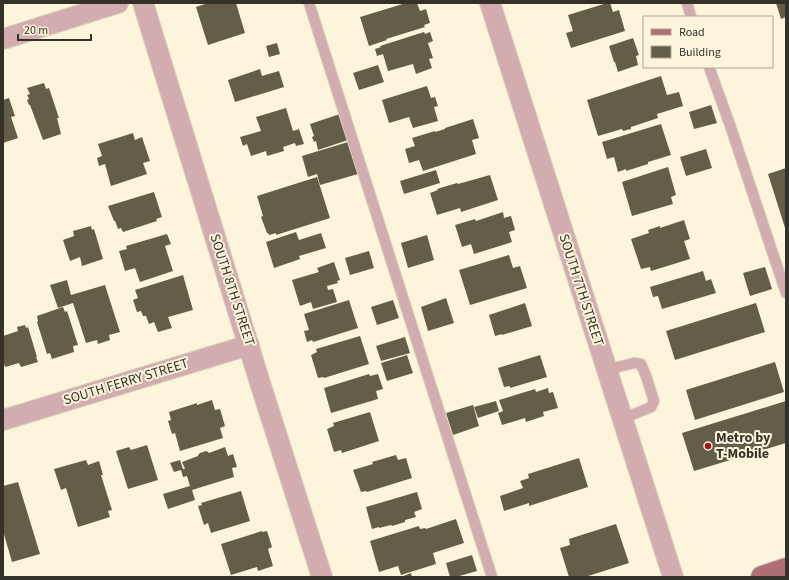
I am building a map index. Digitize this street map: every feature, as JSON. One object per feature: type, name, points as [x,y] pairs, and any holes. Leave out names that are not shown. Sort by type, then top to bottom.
[{"type":"main road","points":[[762,577],[786,569]]},
{"type":"street","points":[[3,39],[118,3]]},
{"type":"street","name":"SOUTH 8TH STREET","points":[[142,3],[322,577]]},
{"type":"street","name":"SOUTH 7TH STREET","points":[[490,3],[672,577]]},
{"type":"street","name":"SOUTH FERRY STREET","points":[[3,420],[249,345]]},
{"type":"lane","points":[[309,3],[492,577]]},
{"type":"lane","points":[[686,3],[691,16]]},
{"type":"lane","points":[[709,68],[786,293]]},
{"type":"lane","points":[[606,370],[634,363],[641,364],[646,376],[654,401],[651,407],[622,419]]},
{"type":"building","points":[[208,3],[236,3],[245,33],[208,45],[196,7]]},
{"type":"building","points":[[406,3],[417,3],[420,11],[426,9],[430,23],[424,25],[425,27],[369,46],[360,17]]},
{"type":"building","points":[[610,3],[613,12],[619,10],[625,31],[571,48],[566,33],[573,31],[568,15]]},
{"type":"building","points":[[776,3],[786,3],[786,17],[781,19]]},
{"type":"building","points":[[424,32],[425,34],[430,32],[433,41],[428,43],[433,58],[429,59],[432,68],[416,74],[413,64],[388,71],[383,54],[377,56],[375,49]]},
{"type":"building","points":[[633,38],[639,55],[636,56],[638,65],[618,72],[609,46]]},
{"type":"building","points":[[277,43],[280,54],[269,57],[266,46]]},
{"type":"building","points":[[378,65],[384,82],[359,90],[353,73]]},
{"type":"building","points":[[260,69],[262,76],[279,71],[284,87],[235,102],[228,80]]},
{"type":"building","points":[[661,76],[667,95],[679,92],[683,106],[657,114],[658,118],[631,127],[631,129],[623,131],[622,129],[598,136],[587,100]]},
{"type":"building","points":[[44,83],[46,89],[49,88],[59,118],[57,118],[61,134],[43,140],[27,100],[29,99],[27,95],[30,94],[27,88]]},
{"type":"building","points":[[427,86],[431,98],[435,97],[438,106],[434,107],[438,121],[413,128],[409,117],[389,123],[382,100]]},
{"type":"building","points":[[9,98],[15,116],[11,117],[18,138],[3,143],[3,100]]},
{"type":"building","points":[[711,105],[717,123],[694,129],[689,112]]},
{"type":"building","points":[[286,108],[293,131],[299,129],[304,144],[296,146],[295,143],[283,147],[284,151],[267,156],[266,151],[251,156],[247,144],[243,146],[240,137],[261,131],[256,117]]},
{"type":"building","points":[[340,114],[348,140],[318,150],[316,141],[314,142],[312,137],[314,136],[310,124]]},
{"type":"building","points":[[473,119],[479,138],[472,140],[476,154],[423,171],[419,160],[409,163],[405,149],[415,146],[412,138],[445,129]]},
{"type":"building","points":[[661,124],[671,155],[648,162],[648,164],[618,172],[614,157],[607,159],[602,142]]},
{"type":"building","points":[[133,133],[135,140],[142,137],[150,161],[143,163],[147,174],[111,186],[105,164],[99,166],[97,158],[102,156],[98,144]]},
{"type":"building","points":[[348,142],[358,174],[320,185],[317,174],[308,177],[302,156]]},
{"type":"building","points":[[706,149],[712,168],[686,176],[680,157]]},
{"type":"building","points":[[668,167],[676,195],[671,197],[673,204],[632,216],[622,182]]},
{"type":"building","points":[[786,168],[786,231],[768,174]]},
{"type":"building","points":[[436,170],[440,183],[404,194],[400,181]]},
{"type":"building","points":[[490,175],[498,200],[461,212],[460,208],[437,215],[430,193],[438,190],[437,189],[457,183],[458,184]]},
{"type":"building","points":[[317,177],[330,218],[276,235],[276,233],[269,235],[261,217],[263,216],[257,196]]},
{"type":"building","points":[[154,192],[162,217],[156,219],[157,221],[123,232],[121,228],[118,229],[108,206]]},
{"type":"building","points":[[503,212],[504,218],[511,216],[515,230],[509,232],[512,242],[474,254],[471,244],[462,247],[455,225],[475,219],[476,221]]},
{"type":"building","points":[[684,220],[690,239],[684,241],[690,259],[651,271],[650,267],[641,269],[631,239],[649,233],[648,230],[660,226],[660,228]]},
{"type":"building","points":[[91,226],[92,230],[94,229],[103,259],[82,266],[80,257],[70,261],[63,240],[74,236],[73,231]]},
{"type":"building","points":[[296,232],[299,240],[321,233],[326,248],[299,256],[300,259],[274,268],[266,242]]},
{"type":"building","points":[[167,234],[171,244],[165,246],[173,271],[140,282],[135,268],[125,271],[119,251],[127,249],[126,246]]},
{"type":"building","points":[[427,235],[434,260],[408,268],[401,243]]},
{"type":"building","points":[[369,251],[374,268],[350,275],[345,258]]},
{"type":"building","points":[[509,255],[513,268],[520,266],[527,288],[470,305],[459,270]]},
{"type":"building","points":[[334,262],[340,280],[337,281],[338,283],[327,286],[328,290],[333,289],[337,302],[313,309],[311,302],[300,306],[292,280],[319,272],[317,268]]},
{"type":"building","points":[[765,267],[772,289],[750,296],[743,273]]},
{"type":"building","points":[[703,271],[706,281],[711,279],[716,293],[662,309],[658,296],[653,297],[650,287]]},
{"type":"building","points":[[183,275],[193,310],[168,317],[172,328],[158,332],[154,322],[149,324],[146,316],[143,316],[141,311],[137,312],[133,300],[138,298],[135,290]]},
{"type":"building","points":[[67,280],[71,295],[105,285],[120,332],[109,335],[110,340],[98,344],[97,340],[86,343],[73,303],[58,308],[50,285]]},
{"type":"building","points":[[446,298],[454,323],[428,331],[421,307]]},
{"type":"building","points":[[349,300],[358,328],[313,342],[312,340],[307,342],[304,331],[309,330],[304,314]]},
{"type":"building","points":[[393,300],[399,318],[377,325],[371,307]]},
{"type":"building","points":[[525,303],[532,326],[495,336],[489,315]]},
{"type":"building","points":[[756,303],[765,332],[675,360],[666,331]]},
{"type":"building","points":[[63,307],[65,312],[67,311],[78,345],[73,346],[74,352],[52,359],[50,353],[47,354],[37,322],[37,316]]},
{"type":"building","points":[[25,325],[26,328],[28,327],[38,362],[21,367],[19,363],[5,367],[3,360],[3,336],[18,331],[17,327]]},
{"type":"building","points":[[360,336],[369,364],[324,378],[318,378],[311,355],[317,352],[316,349]]},
{"type":"building","points":[[405,337],[410,353],[381,361],[376,346]]},
{"type":"building","points":[[407,355],[413,373],[387,381],[381,363]]},
{"type":"building","points":[[540,355],[547,377],[510,388],[510,386],[504,387],[498,368]]},
{"type":"building","points":[[775,362],[784,392],[695,420],[686,390]]},
{"type":"building","points":[[369,374],[370,376],[378,374],[383,389],[376,391],[378,399],[331,413],[324,388]]},
{"type":"building","points":[[548,388],[549,393],[553,392],[558,408],[543,412],[544,416],[526,422],[525,418],[502,425],[498,413],[503,411],[499,400],[535,389],[536,392]]},
{"type":"building","points":[[212,400],[215,410],[220,409],[225,426],[220,428],[223,438],[180,451],[175,433],[172,434],[168,421],[171,420],[169,412]]},
{"type":"building","points":[[496,401],[499,411],[478,418],[474,407]]},
{"type":"building","points":[[786,401],[786,443],[694,471],[682,433]]},
{"type":"building","points":[[473,405],[479,426],[453,435],[446,413]]},
{"type":"building","points":[[370,412],[379,441],[342,453],[341,450],[334,452],[327,429],[334,426],[333,423]]},
{"type":"building","points":[[147,445],[158,480],[128,489],[116,451],[129,447],[131,450]]},
{"type":"building","points":[[225,447],[228,456],[233,454],[237,467],[232,468],[234,477],[192,490],[195,500],[168,509],[163,494],[190,486],[187,476],[183,477],[181,470],[174,472],[170,463],[180,460],[183,469],[185,469],[182,462],[198,456],[200,453],[206,451],[209,453]]},
{"type":"building","points":[[396,455],[398,460],[406,458],[412,478],[367,492],[361,492],[353,470],[373,464],[372,462]]},
{"type":"building","points":[[579,458],[588,487],[529,506],[529,503],[504,511],[500,496],[523,488],[520,481],[529,478],[528,474]]},
{"type":"building","points":[[86,460],[88,465],[99,461],[103,475],[101,475],[112,510],[108,511],[110,517],[78,527],[66,488],[61,490],[54,469]]},
{"type":"building","points":[[18,482],[40,554],[12,562],[3,531],[3,486]]},
{"type":"building","points":[[241,491],[250,521],[211,533],[208,523],[204,525],[198,506],[202,505],[201,503]]},
{"type":"building","points":[[417,492],[422,509],[414,512],[416,517],[392,526],[372,529],[366,507]]},
{"type":"building","points":[[456,519],[464,543],[433,553],[436,564],[401,575],[398,566],[379,572],[370,541],[419,526],[420,529],[426,529]]},
{"type":"building","points":[[616,524],[629,563],[585,577],[569,577],[560,548],[570,545],[569,539]]},
{"type":"building","points":[[262,531],[267,531],[272,547],[268,549],[273,566],[258,571],[257,567],[231,575],[221,544]]},
{"type":"building","points":[[472,555],[477,571],[456,577],[450,577],[446,563]]},
{"type":"building","points":[[411,573],[412,577],[401,577]]},
{"type":"place","name":"Metro by T-Mobile","points":[[708,446]]}]
